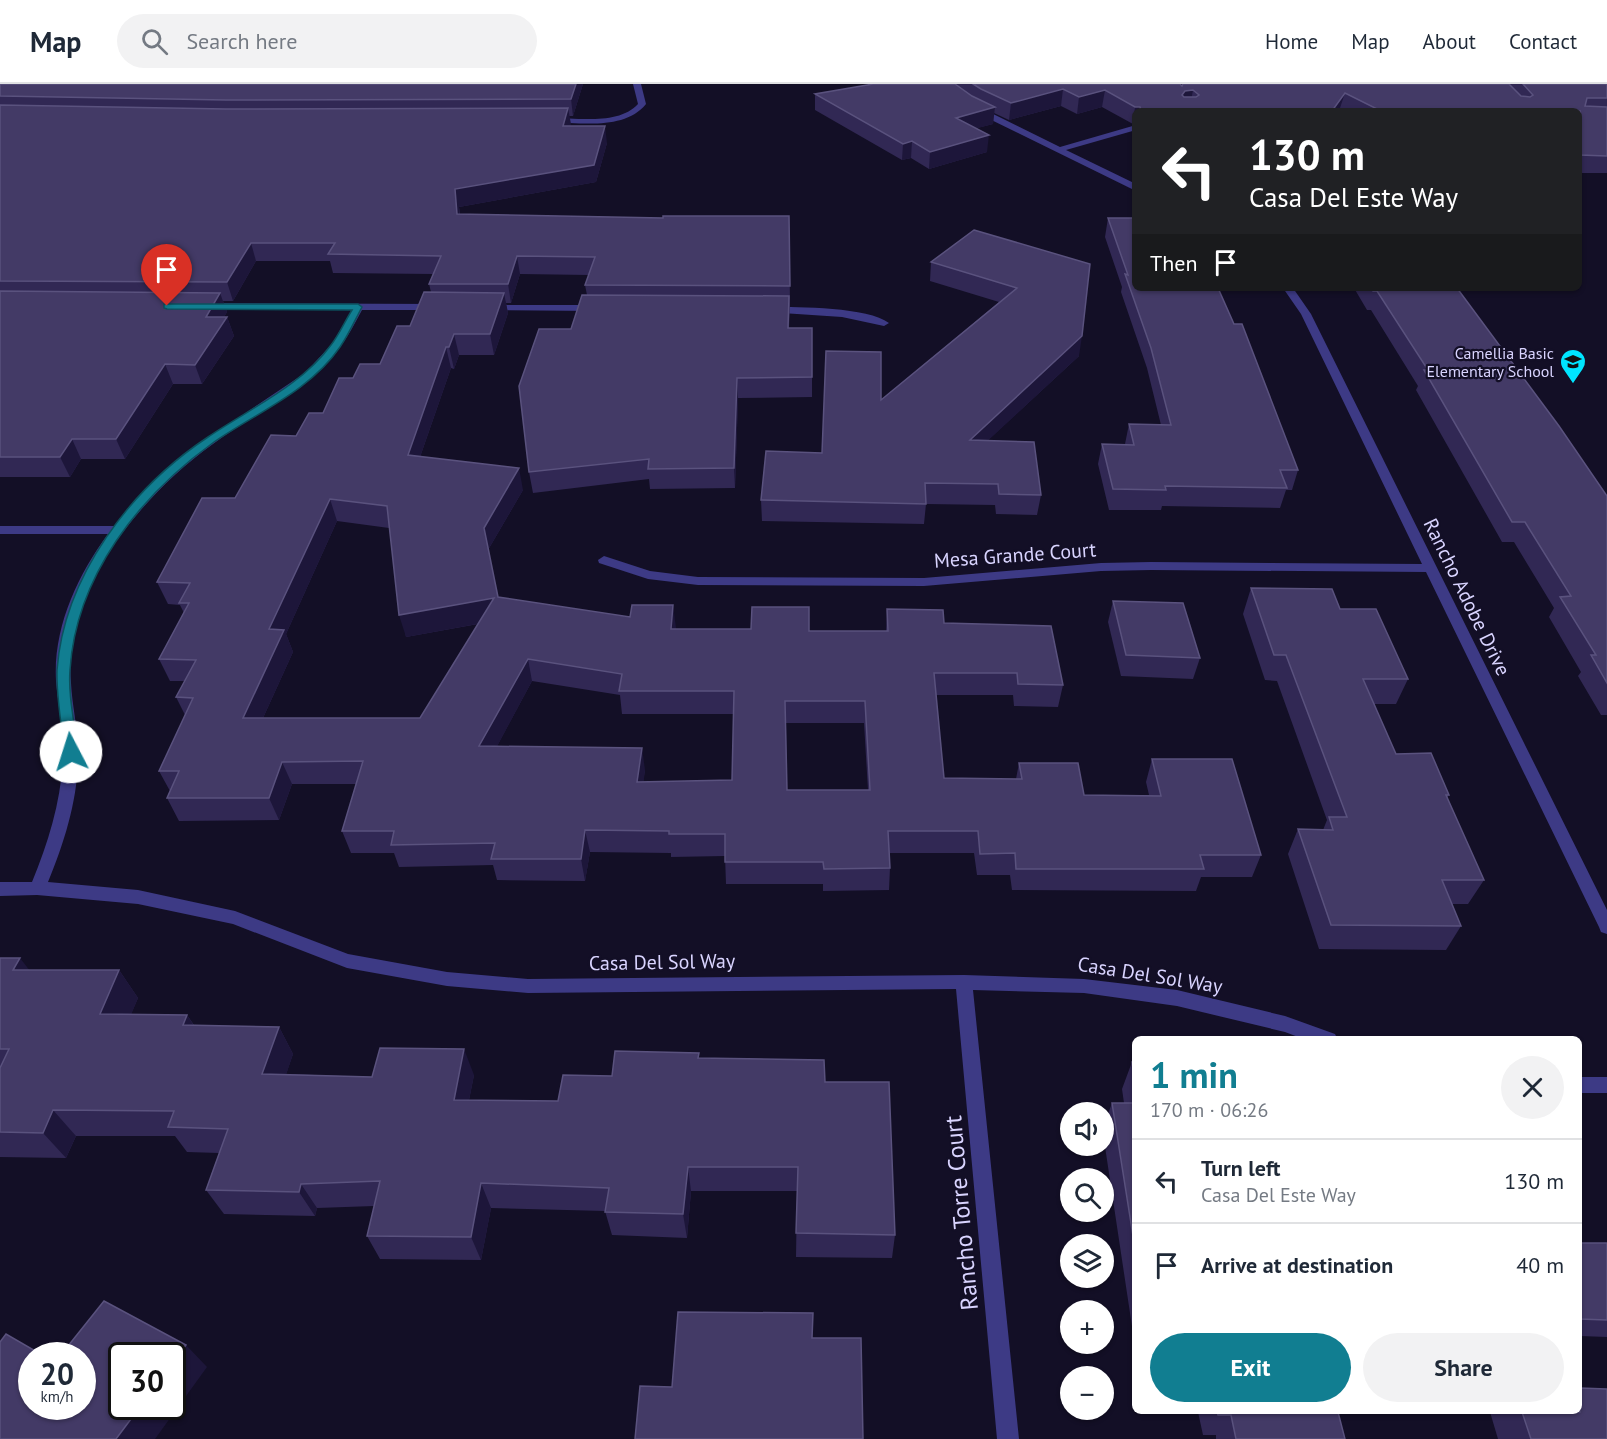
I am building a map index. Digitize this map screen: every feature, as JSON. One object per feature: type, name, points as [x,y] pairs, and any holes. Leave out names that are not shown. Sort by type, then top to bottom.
[{"type":"street","points":[[542,120],[601,120],[625,116],[640,108],[642,104],[637,84]]},
{"type":"street","points":[[968,104],[1132,186]]},
{"type":"street","points":[[1059,150],[1132,128]]},
{"type":"street","name":"Rancho Adobe Drive","points":[[1290,291],[1306,314],[1607,927]]},
{"type":"street","points":[[191,306],[454,308]]},
{"type":"street","points":[[37,888],[50,858],[68,795],[71,752],[63,671],[71,619],[86,580],[117,530],[164,478],[209,441],[283,394],[316,368],[336,346],[358,307]]},
{"type":"street","points":[[478,308],[609,309]]},
{"type":"street","points":[[765,310],[845,313],[884,323]]},
{"type":"street","points":[[0,530],[117,530]]},
{"type":"street","name":"Mesa Grande Court","points":[[604,560],[648,574],[698,581],[924,582],[1101,567],[1151,566],[1431,568]]},
{"type":"street","name":"Casa Del Sol Way","points":[[0,889],[37,888],[138,897],[235,918],[347,961],[447,979],[528,986],[964,982],[1084,986],[1177,998],[1285,1024],[1318,1036]]},
{"type":"street","name":"Rancho Torre Court","points":[[964,982],[1008,1439]]},
{"type":"street","points":[[1582,1085],[1607,1085]]},
{"type":"building","points":[[0,84],[576,84],[571,99],[226,100],[0,96]]},
{"type":"building","points":[[873,84],[955,84],[972,96],[995,107],[956,118],[989,135],[930,152],[912,141],[903,144],[815,94]]},
{"type":"building","points":[[973,84],[1180,84],[1182,86],[1183,84],[1509,84],[1521,96],[1530,97],[1533,95],[1523,84],[1607,84],[1607,98],[1587,98],[1585,106],[1607,107],[1607,156],[1582,155],[1582,108],[1375,108],[1345,93],[1334,108],[1140,108],[1105,90],[1079,97],[1063,89],[1011,103]],"holes":[[[1193,90],[1199,95],[1184,97],[1182,95],[1185,91]]]},
{"type":"building","points":[[0,105],[226,109],[568,108],[563,126],[605,126],[594,165],[455,189],[457,214],[663,218],[663,216],[789,216],[790,286],[585,285],[595,257],[517,256],[508,284],[429,284],[441,256],[328,254],[335,243],[251,243],[227,282],[0,281]]},
{"type":"building","points":[[1108,218],[1132,218],[1132,291],[1219,291],[1234,324],[1242,324],[1298,470],[1280,470],[1287,488],[1165,486],[1166,490],[1113,489],[1102,444],[1134,445],[1129,424],[1171,425],[1151,348],[1125,274],[1128,275]]},
{"type":"building","points":[[974,230],[1090,264],[1082,336],[970,440],[1034,442],[1041,495],[999,494],[998,484],[925,483],[926,504],[761,500],[766,451],[822,453],[826,351],[881,352],[881,400],[1017,288],[931,262]]},
{"type":"building","points":[[0,291],[220,293],[206,317],[227,317],[195,365],[165,364],[116,439],[72,439],[60,457],[0,457]]},
{"type":"building","points":[[1377,291],[1459,291],[1559,426],[1607,496],[1607,683],[1591,655],[1596,655],[1560,597],[1571,596],[1525,522],[1512,522],[1424,370],[1428,370]]},
{"type":"building","points":[[424,292],[504,293],[490,334],[454,334],[449,347],[446,347],[408,455],[519,468],[484,528],[498,597],[630,617],[632,605],[673,605],[671,629],[751,629],[752,607],[809,607],[809,631],[888,631],[887,609],[943,610],[944,623],[1051,626],[1063,685],[1018,684],[1017,673],[934,673],[944,778],[1022,779],[1019,763],[1078,763],[1084,795],[1161,796],[1152,759],[1232,759],[1261,855],[1200,855],[1204,869],[1016,869],[1015,853],[980,854],[978,831],[888,831],[890,868],[824,869],[823,862],[725,862],[725,834],[585,830],[581,859],[491,859],[495,843],[391,845],[394,831],[342,831],[363,761],[282,762],[269,798],[167,798],[179,771],[159,771],[193,698],[176,697],[196,660],[159,659],[189,603],[179,603],[190,583],[157,582],[202,498],[235,498],[271,435],[296,436],[309,413],[323,413],[339,378],[353,378],[360,364],[380,364],[397,326],[410,326]],"holes":[[[330,499],[387,506],[399,615],[494,598],[420,718],[243,718],[284,630],[269,629]],[[528,659],[622,674],[619,691],[734,691],[732,780],[637,782],[642,748],[479,746]],[[785,701],[865,701],[870,790],[787,790]]]},
{"type":"building","points":[[582,295],[789,296],[788,328],[812,328],[812,377],[737,378],[734,468],[648,469],[649,459],[529,472],[519,386],[539,329],[571,329]]},
{"type":"building","points":[[1251,588],[1332,589],[1340,609],[1376,609],[1408,679],[1363,679],[1396,754],[1431,753],[1449,795],[1446,795],[1484,880],[1442,880],[1461,926],[1331,925],[1298,829],[1333,830],[1329,817],[1347,817],[1286,655],[1274,655]]},
{"type":"building","points":[[1113,601],[1183,603],[1200,658],[1126,655]]},
{"type":"building","points":[[0,958],[20,958],[13,970],[119,970],[100,1014],[187,1015],[183,1025],[279,1027],[262,1074],[372,1077],[380,1048],[464,1049],[454,1100],[558,1101],[563,1075],[612,1076],[615,1051],[699,1053],[698,1058],[824,1060],[825,1082],[889,1082],[895,1235],[796,1233],[798,1167],[688,1167],[683,1214],[605,1212],[609,1188],[481,1183],[471,1237],[367,1236],[380,1181],[301,1184],[299,1192],[206,1190],[228,1129],[168,1127],[174,1111],[53,1110],[43,1133],[0,1132],[0,1068],[9,1049],[0,1049]]},
{"type":"building","points":[[1114,1103],[1132,1103],[1132,1230]]},
{"type":"building","points":[[1582,1243],[1607,1243],[1607,1320],[1582,1319]]},
{"type":"building","points":[[104,1301],[180,1342],[108,1342],[108,1420],[130,1420],[116,1439],[0,1439],[0,1342],[6,1334],[20,1342],[18,1342],[18,1420],[96,1420],[96,1342],[71,1342]]},
{"type":"building","points":[[678,1312],[813,1313],[812,1338],[861,1338],[863,1439],[635,1439],[640,1386],[672,1387]]},
{"type":"building","points":[[1582,1388],[1607,1389],[1607,1439],[1531,1439],[1523,1414],[1582,1414]]},
{"type":"building","points":[[1339,1414],[1345,1439],[1236,1439],[1231,1415],[1218,1415]]},
{"type":"place","name":"Camellia Basic Elementary School","points":[[1573,385]]},
{"type":"route","points":[[71,752],[63,671],[71,619],[86,580],[117,530],[164,478],[209,441],[283,394],[316,368],[336,346],[358,307],[167,306]]}]
